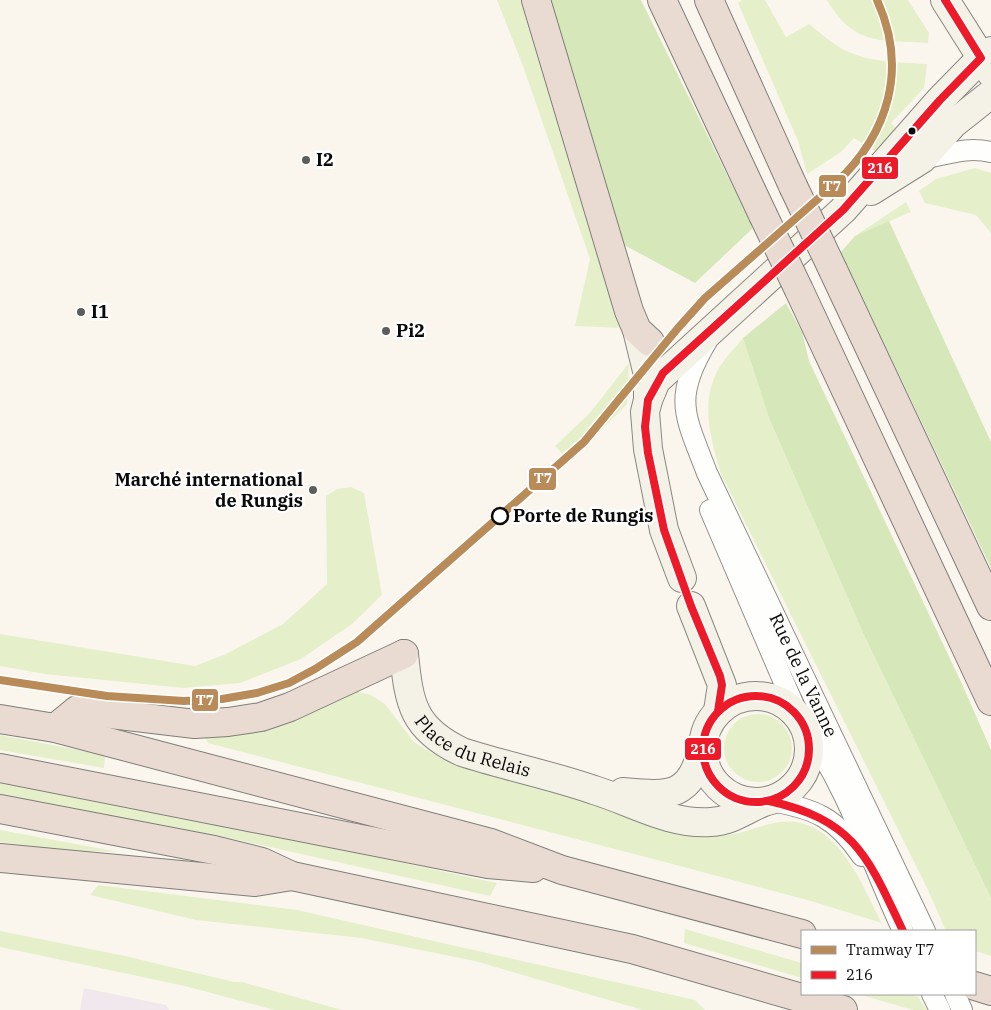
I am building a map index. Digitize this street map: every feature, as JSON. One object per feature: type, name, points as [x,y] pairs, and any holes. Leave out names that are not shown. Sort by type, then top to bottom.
[{"type":"highway","points":[[536,0],[643,336]]},
{"type":"highway","points":[[662,0],[991,701]]},
{"type":"highway","points":[[709,0],[793,186],[991,606]]},
{"type":"highway","points":[[55,728],[77,710],[195,724],[261,717],[290,707],[404,654]]},
{"type":"highway","points":[[0,719],[55,728],[491,843],[562,870],[801,934]]},
{"type":"highway","points":[[0,768],[488,864],[562,870]]},
{"type":"highway","points":[[0,809],[214,850],[262,862],[292,876],[632,950],[843,1010]]},
{"type":"highway","points":[[0,858],[255,882],[292,876]]},
{"type":"highway","points":[[976,986],[991,991]]},
{"type":"main road","points":[[648,400],[663,372],[693,353],[720,322],[843,210],[940,100],[988,60],[945,0]]},
{"type":"main road","points":[[843,210],[922,159],[953,124],[991,94]]},
{"type":"main road","points":[[643,336],[668,352],[693,353]]},
{"type":"main road","points":[[643,336],[648,374],[645,427],[648,453],[664,530],[682,578]]},
{"type":"main road","points":[[691,606],[722,685],[718,711]]},
{"type":"main road","name":"Place du Relais","points":[[404,654],[408,695],[413,710],[429,732],[442,743],[487,760],[594,789],[660,816],[699,822],[727,820],[767,801]]},
{"type":"main road","points":[[758,695],[773,698],[786,705],[802,721],[810,755],[799,781],[790,791],[767,801],[749,802],[734,798],[721,789],[710,777],[704,764],[702,748],[710,722],[718,711],[730,702],[743,697],[758,695]]},
{"type":"main road","name":"Place du Relais","points":[[594,789],[658,796],[678,791],[691,779],[702,748]]},
{"type":"street","points":[[922,159],[959,150],[978,149],[991,152]]},
{"type":"street","name":"Rue de la Vanne","points":[[693,353],[686,417],[696,478],[802,721],[828,762],[870,851],[878,879]]},
{"type":"street","name":"Rue de la Vanne","points":[[686,417],[707,473],[925,930]]},
{"type":"street","points":[[767,801],[792,804],[828,819],[847,834],[878,879],[903,930]]},
{"type":"street","points":[[932,995],[940,1010]]},
{"type":"street","points":[[955,995],[962,1010]]},
{"type":"shaded area","points":[[84,988],[166,1005],[169,1010],[80,1010]]},
{"type":"green space","points":[[497,0],[524,0],[622,328],[575,326],[590,259],[523,66]]},
{"type":"green space","points":[[550,0],[641,0],[753,228],[695,283],[624,245]]},
{"type":"green space","points":[[742,0],[765,0],[786,37],[809,24],[836,45],[857,55],[892,62],[927,64],[924,88],[891,123],[897,129],[877,152],[854,138],[841,152],[807,174],[798,141],[738,3]]},
{"type":"green space","points":[[827,0],[908,0],[929,33],[928,43],[882,40],[858,33],[847,26]]},
{"type":"green space","points":[[975,168],[991,173],[991,233],[976,215],[925,203],[919,191],[936,179]]},
{"type":"green space","points":[[906,202],[911,212],[855,236]]},
{"type":"green space","points":[[889,221],[991,442],[991,568],[841,252],[855,236]]},
{"type":"green space","points":[[786,303],[802,332],[809,361],[962,684],[991,750],[991,898],[864,635],[769,418],[743,338]]},
{"type":"green space","points":[[743,338],[769,418],[864,635],[991,898],[991,956],[976,951],[976,930],[946,930],[927,888],[721,474],[711,434],[708,408],[709,394],[713,381],[727,357]]},
{"type":"green space","points":[[629,363],[627,404],[570,462],[555,446],[590,413]]},
{"type":"green space","points":[[351,487],[364,493],[382,595],[352,624],[301,659],[240,683],[183,688],[45,674],[0,666],[0,634],[195,666],[226,654],[283,624],[327,584],[326,496],[337,489]]},
{"type":"green space","points":[[356,691],[371,695],[385,704],[414,742],[442,759],[683,829],[700,831],[701,836],[734,834],[780,822],[800,822],[817,829],[832,840],[856,872],[882,923],[811,901],[680,866],[208,743],[204,736]]},
{"type":"green space","points":[[758,714],[771,717],[782,724],[789,735],[792,748],[789,761],[782,772],[771,779],[758,782],[745,779],[734,772],[727,761],[724,748],[727,735],[734,724],[745,717]]},
{"type":"green space","points":[[0,735],[105,755],[104,768],[0,750]]},
{"type":"green space","points":[[0,777],[497,883],[490,896],[225,837],[0,797]]},
{"type":"green space","points":[[0,830],[119,852],[55,850],[0,842]]},
{"type":"green space","points":[[98,885],[297,910],[695,1000],[705,1010],[643,1010],[475,961],[361,938],[196,920],[90,895]]},
{"type":"green space","points":[[685,929],[801,963],[801,978],[684,943]]},
{"type":"green space","points":[[0,931],[125,956],[234,982],[242,982],[342,1010],[275,1010],[185,986],[0,947]]},
{"type":"green space","points":[[861,995],[911,995],[918,997],[927,1010],[913,1010]]},
{"type":"tram line","name":"T7","points":[[0,680],[107,696],[184,701],[222,699],[257,693],[289,683],[357,642],[584,442],[705,298],[836,183],[854,164],[869,143],[880,121],[888,98],[892,75],[891,50],[886,25],[877,0]]},
{"type":"transit line","name":"216","points":[[718,711],[722,685],[720,676],[691,606],[664,530],[648,453],[645,427],[648,400],[663,373],[843,210],[940,100],[981,58],[945,0]]},
{"type":"transit line","name":"216","points":[[756,696],[776,700],[794,711],[805,729],[809,749],[805,769],[794,787],[776,798],[756,802],[736,798],[718,787],[707,769],[703,749],[707,729],[718,711],[736,700],[756,696]]},
{"type":"transit line","name":"216","points":[[769,801],[798,809],[821,819],[840,831],[855,845],[868,862],[903,930]]},
{"type":"place","name":"I2","points":[[306,160]]},
{"type":"place","name":"I1","points":[[81,312]]},
{"type":"place","name":"Pi2","points":[[386,331]]},
{"type":"place","name":"Marché international de Rungis","points":[[313,490]]},
{"type":"place","name":"Porte de Rungis","points":[[500,516]]}]
